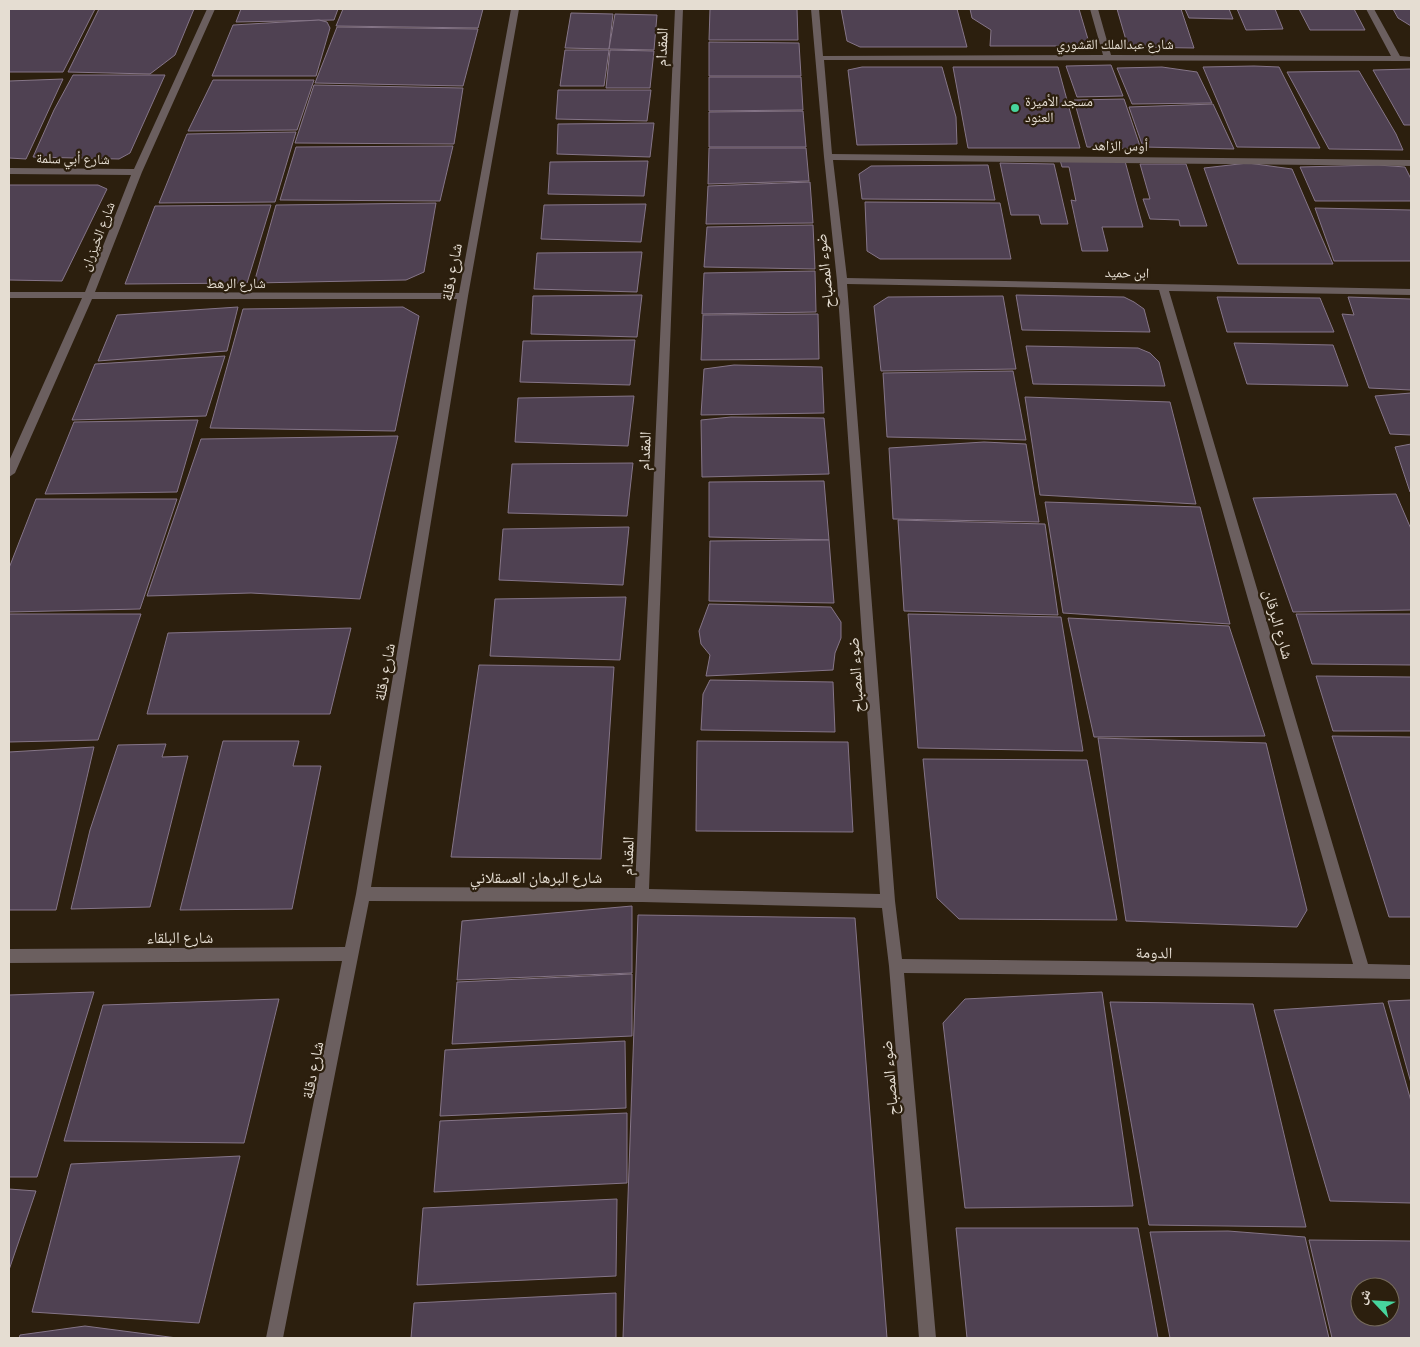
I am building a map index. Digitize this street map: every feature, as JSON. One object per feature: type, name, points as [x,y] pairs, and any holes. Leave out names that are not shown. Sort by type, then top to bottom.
[{"type":"street","name":"شارع الخيزران","points":[[9,473],[13,455],[88,296],[137,172],[211,9]]},
{"type":"street","name":"شارع دقلة","points":[[274,1338],[363,894],[463,296],[516,9]]},
{"type":"street","name":"المقدام","points":[[642,895],[678,9]]},
{"type":"street","name":"ضوء المصباح","points":[[815,9],[828,157],[842,281],[888,901],[896,966],[927,1338]]},
{"type":"street","points":[[1094,9],[1108,57]]},
{"type":"street","points":[[1370,9],[1397,59]]},
{"type":"street","name":"شارع عبدالملك القشوري","points":[[819,58],[1411,59]]},
{"type":"street","name":"أوس الزاهد","points":[[828,157],[1411,163]]},
{"type":"street","name":"شارع أبي سلمة","points":[[9,171],[137,172]]},
{"type":"street","name":"ابن حميد","points":[[842,281],[1411,292]]},
{"type":"street","name":"شارع البرقان","points":[[1163,286],[1363,972]]},
{"type":"street","name":"شارع الرهط","points":[[9,295],[463,296]]},
{"type":"street","name":"شارع البرهان العسقلاني","points":[[363,894],[642,895],[888,901]]},
{"type":"street","name":"شارع البلقاء","points":[[9,956],[352,954]]},
{"type":"street","name":"الدومة","points":[[896,966],[1411,972]]},
{"type":"building","points":[[9,9],[95,9],[63,72],[9,72]]},
{"type":"building","points":[[99,9],[194,9],[175,55],[150,74],[68,72]]},
{"type":"building","points":[[241,9],[338,9],[334,20],[236,22]]},
{"type":"building","points":[[343,9],[483,9],[478,28],[336,26]]},
{"type":"building","points":[[710,9],[797,9],[798,40],[709,40]]},
{"type":"building","points":[[841,9],[957,9],[967,47],[860,47],[847,41]]},
{"type":"building","points":[[970,9],[1079,9],[1090,46],[990,46],[991,30],[972,18]]},
{"type":"building","points":[[1117,9],[1181,9],[1194,48],[1128,47]]},
{"type":"building","points":[[1185,9],[1229,9],[1233,19],[1189,18]]},
{"type":"building","points":[[1237,9],[1275,9],[1283,29],[1246,30]]},
{"type":"building","points":[[1299,9],[1354,9],[1365,30],[1310,30]]},
{"type":"building","points":[[1393,9],[1411,9],[1411,26],[1398,18]]},
{"type":"building","points":[[571,13],[613,14],[609,49],[565,48]]},
{"type":"building","points":[[615,14],[657,15],[654,50],[609,49]]},
{"type":"building","points":[[319,20],[327,22],[330,28],[316,76],[212,76],[233,25]]},
{"type":"building","points":[[337,27],[478,29],[463,86],[315,83]]},
{"type":"building","points":[[709,42],[799,43],[801,76],[709,76]]},
{"type":"building","points":[[565,50],[609,50],[604,86],[560,86]]},
{"type":"building","points":[[610,50],[654,51],[650,88],[606,88]]},
{"type":"building","points":[[1111,65],[1123,96],[1077,97],[1066,66]]},
{"type":"building","points":[[862,67],[942,67],[956,117],[957,144],[857,145],[848,70]]},
{"type":"building","name":"مسجد الأميرة العنود","points":[[953,67],[1058,67],[1080,148],[968,148]]},
{"type":"building","points":[[1162,67],[1197,72],[1212,103],[1132,104],[1117,68]]},
{"type":"building","points":[[1203,67],[1279,67],[1320,148],[1237,147]]},
{"type":"building","points":[[1411,69],[1411,125],[1404,125],[1373,70]]},
{"type":"building","points":[[1359,71],[1396,134],[1403,150],[1329,149],[1287,72]]},
{"type":"building","points":[[73,75],[165,75],[130,153],[119,159],[33,157],[54,110]]},
{"type":"building","points":[[709,77],[801,77],[803,110],[709,111]]},
{"type":"building","points":[[63,79],[26,159],[9,158],[9,81]]},
{"type":"building","points":[[213,80],[314,80],[297,130],[188,131]]},
{"type":"building","points":[[314,85],[463,88],[454,144],[295,143]]},
{"type":"building","points":[[558,90],[651,90],[647,121],[556,119]]},
{"type":"building","points":[[1124,99],[1141,149],[1087,147],[1074,100]]},
{"type":"building","points":[[1213,104],[1234,149],[1143,147],[1129,107]]},
{"type":"building","points":[[803,111],[806,147],[709,147],[709,112]]},
{"type":"building","points":[[654,123],[650,157],[557,154],[558,124]]},
{"type":"building","points":[[296,132],[275,202],[159,203],[187,134]]},
{"type":"building","points":[[453,146],[440,201],[280,200],[296,147]]},
{"type":"building","points":[[709,148],[806,148],[809,181],[708,184]]},
{"type":"building","points":[[1060,160],[1125,161],[1143,227],[1102,227],[1108,251],[1082,251],[1071,200],[1076,201],[1069,167],[1062,167]]},
{"type":"building","points":[[648,161],[644,196],[548,194],[550,162]]},
{"type":"building","points":[[1000,163],[1054,164],[1068,224],[1041,224],[1039,215],[1011,215]]},
{"type":"building","points":[[1248,163],[1292,169],[1333,264],[1238,264],[1204,168]]},
{"type":"building","points":[[1140,164],[1186,164],[1207,226],[1180,226],[1179,220],[1150,219],[1143,199],[1150,199]]},
{"type":"building","points":[[988,165],[995,200],[862,199],[859,174],[871,166]]},
{"type":"building","points":[[1378,165],[1405,167],[1411,179],[1411,201],[1315,201],[1300,167]]},
{"type":"building","points":[[810,182],[813,223],[706,224],[708,186]]},
{"type":"building","points":[[9,185],[98,185],[107,189],[62,281],[9,280]]},
{"type":"building","points":[[865,202],[1000,203],[1011,259],[880,259],[867,251]]},
{"type":"building","points":[[436,203],[424,272],[406,280],[254,283],[276,205]]},
{"type":"building","points":[[646,204],[641,242],[541,239],[544,205]]},
{"type":"building","points":[[271,205],[247,283],[125,284],[155,206]]},
{"type":"building","points":[[1315,208],[1411,210],[1411,261],[1334,261]]},
{"type":"building","points":[[813,225],[815,269],[704,267],[707,227]]},
{"type":"building","points":[[642,252],[637,292],[534,289],[537,253]]},
{"type":"building","points":[[815,271],[816,312],[702,314],[704,273]]},
{"type":"building","points":[[642,295],[637,337],[531,334],[533,296]]},
{"type":"building","points":[[1016,295],[1124,297],[1144,309],[1150,332],[1022,330]]},
{"type":"building","points":[[1003,296],[1016,369],[881,371],[874,306],[888,297]]},
{"type":"building","points":[[1217,297],[1320,298],[1334,332],[1227,332]]},
{"type":"building","points":[[1348,297],[1411,299],[1411,390],[1369,388],[1342,314],[1354,315]]},
{"type":"building","points":[[238,307],[227,351],[98,361],[117,315]]},
{"type":"building","points":[[403,307],[419,316],[395,431],[210,428],[243,309]]},
{"type":"building","points":[[818,314],[819,359],[701,360],[703,315]]},
{"type":"building","points":[[635,340],[630,385],[520,382],[523,341]]},
{"type":"building","points":[[1234,343],[1333,345],[1348,386],[1247,384]]},
{"type":"building","points":[[1026,346],[1138,348],[1150,353],[1159,362],[1165,386],[1033,384]]},
{"type":"building","points":[[225,356],[206,416],[72,420],[95,364]]},
{"type":"building","points":[[734,365],[822,367],[824,413],[701,415],[704,369]]},
{"type":"building","points":[[1013,371],[1026,440],[887,437],[883,373]]},
{"type":"building","points":[[1411,393],[1411,435],[1390,434],[1375,396]]},
{"type":"building","points":[[634,396],[628,446],[515,442],[518,398]]},
{"type":"building","points":[[1025,397],[1170,402],[1196,504],[1040,495]]},
{"type":"building","points":[[731,417],[824,418],[829,474],[702,477],[701,420]]},
{"type":"building","points":[[198,420],[177,492],[45,494],[74,422]]},
{"type":"building","points":[[398,436],[360,599],[251,593],[147,596],[201,439]]},
{"type":"building","points":[[984,442],[1026,444],[1039,522],[893,519],[889,448]]},
{"type":"building","points":[[1411,444],[1411,492],[1410,492],[1395,447]]},
{"type":"building","points":[[633,463],[627,516],[508,513],[512,464]]},
{"type":"building","points":[[824,481],[829,540],[709,537],[709,482]]},
{"type":"building","points":[[1396,494],[1411,529],[1411,610],[1293,612],[1253,498]]},
{"type":"building","points":[[36,499],[177,499],[140,609],[9,612],[9,568]]},
{"type":"building","points":[[1045,502],[1200,507],[1230,624],[1063,613]]},
{"type":"building","points":[[898,520],[1045,524],[1058,615],[904,611]]},
{"type":"building","points":[[629,527],[623,585],[499,580],[503,529]]},
{"type":"building","points":[[829,540],[834,603],[709,601],[710,541]]},
{"type":"building","points":[[626,597],[620,660],[490,656],[495,599]]},
{"type":"building","points":[[709,604],[831,607],[841,622],[841,638],[835,653],[833,670],[706,676],[710,655],[701,644],[699,631]]},
{"type":"building","points":[[9,614],[141,614],[98,740],[9,742]]},
{"type":"building","points":[[908,614],[1061,617],[1083,751],[918,748]]},
{"type":"building","points":[[1296,614],[1411,614],[1411,665],[1312,664]]},
{"type":"building","points":[[1068,618],[1229,626],[1265,736],[1094,737]]},
{"type":"building","points":[[351,628],[330,714],[147,714],[168,633]]},
{"type":"building","points":[[479,665],[614,667],[601,859],[451,857]]},
{"type":"building","points":[[1316,676],[1411,677],[1411,731],[1333,731]]},
{"type":"building","points":[[710,680],[833,682],[835,732],[701,730],[703,694]]},
{"type":"building","points":[[1332,736],[1411,737],[1411,917],[1389,917]]},
{"type":"building","points":[[1098,738],[1266,743],[1307,910],[1297,927],[1126,921]]},
{"type":"building","points":[[223,741],[299,741],[293,766],[321,766],[292,909],[180,910]]},
{"type":"building","points":[[697,741],[848,742],[853,832],[696,831]]},
{"type":"building","points":[[166,744],[162,757],[188,756],[150,907],[71,909],[90,830],[118,745]]},
{"type":"building","points":[[94,747],[56,910],[9,910],[9,752]]},
{"type":"building","points":[[923,759],[1087,760],[1117,920],[959,919],[937,898]]},
{"type":"building","points":[[632,906],[632,973],[457,980],[462,921]]},
{"type":"building","points":[[638,915],[855,918],[887,1338],[623,1338]]},
{"type":"building","points":[[632,974],[632,1036],[452,1044],[457,982]]},
{"type":"building","points":[[94,992],[37,1177],[9,1177],[9,995]]},
{"type":"building","points":[[1102,992],[1133,1206],[965,1208],[943,1023],[965,999]]},
{"type":"building","points":[[279,999],[244,1143],[64,1141],[103,1005]]},
{"type":"building","points":[[1411,1000],[1411,1083],[1388,1001]]},
{"type":"building","points":[[1110,1002],[1253,1004],[1306,1227],[1149,1225]]},
{"type":"building","points":[[1383,1003],[1411,1101],[1411,1203],[1330,1201],[1274,1010]]},
{"type":"building","points":[[625,1041],[626,1108],[440,1116],[445,1050]]},
{"type":"building","points":[[627,1113],[627,1183],[434,1192],[440,1121]]},
{"type":"building","points":[[240,1156],[199,1323],[32,1312],[71,1164]]},
{"type":"building","points":[[9,1189],[36,1191],[9,1270]]},
{"type":"building","points":[[617,1199],[616,1276],[417,1285],[423,1208]]},
{"type":"building","points":[[956,1228],[1138,1228],[1158,1338],[967,1338]]},
{"type":"building","points":[[1228,1231],[1305,1237],[1329,1338],[1170,1338],[1150,1232]]},
{"type":"building","points":[[1309,1240],[1411,1241],[1411,1338],[1332,1338]]},
{"type":"building","points":[[616,1293],[616,1338],[411,1338],[414,1303]]},
{"type":"building","points":[[85,1326],[177,1338],[19,1338],[20,1335]]},
{"type":"place","name":"مسجد الأميرة العنود","points":[[1015,108]]}]
